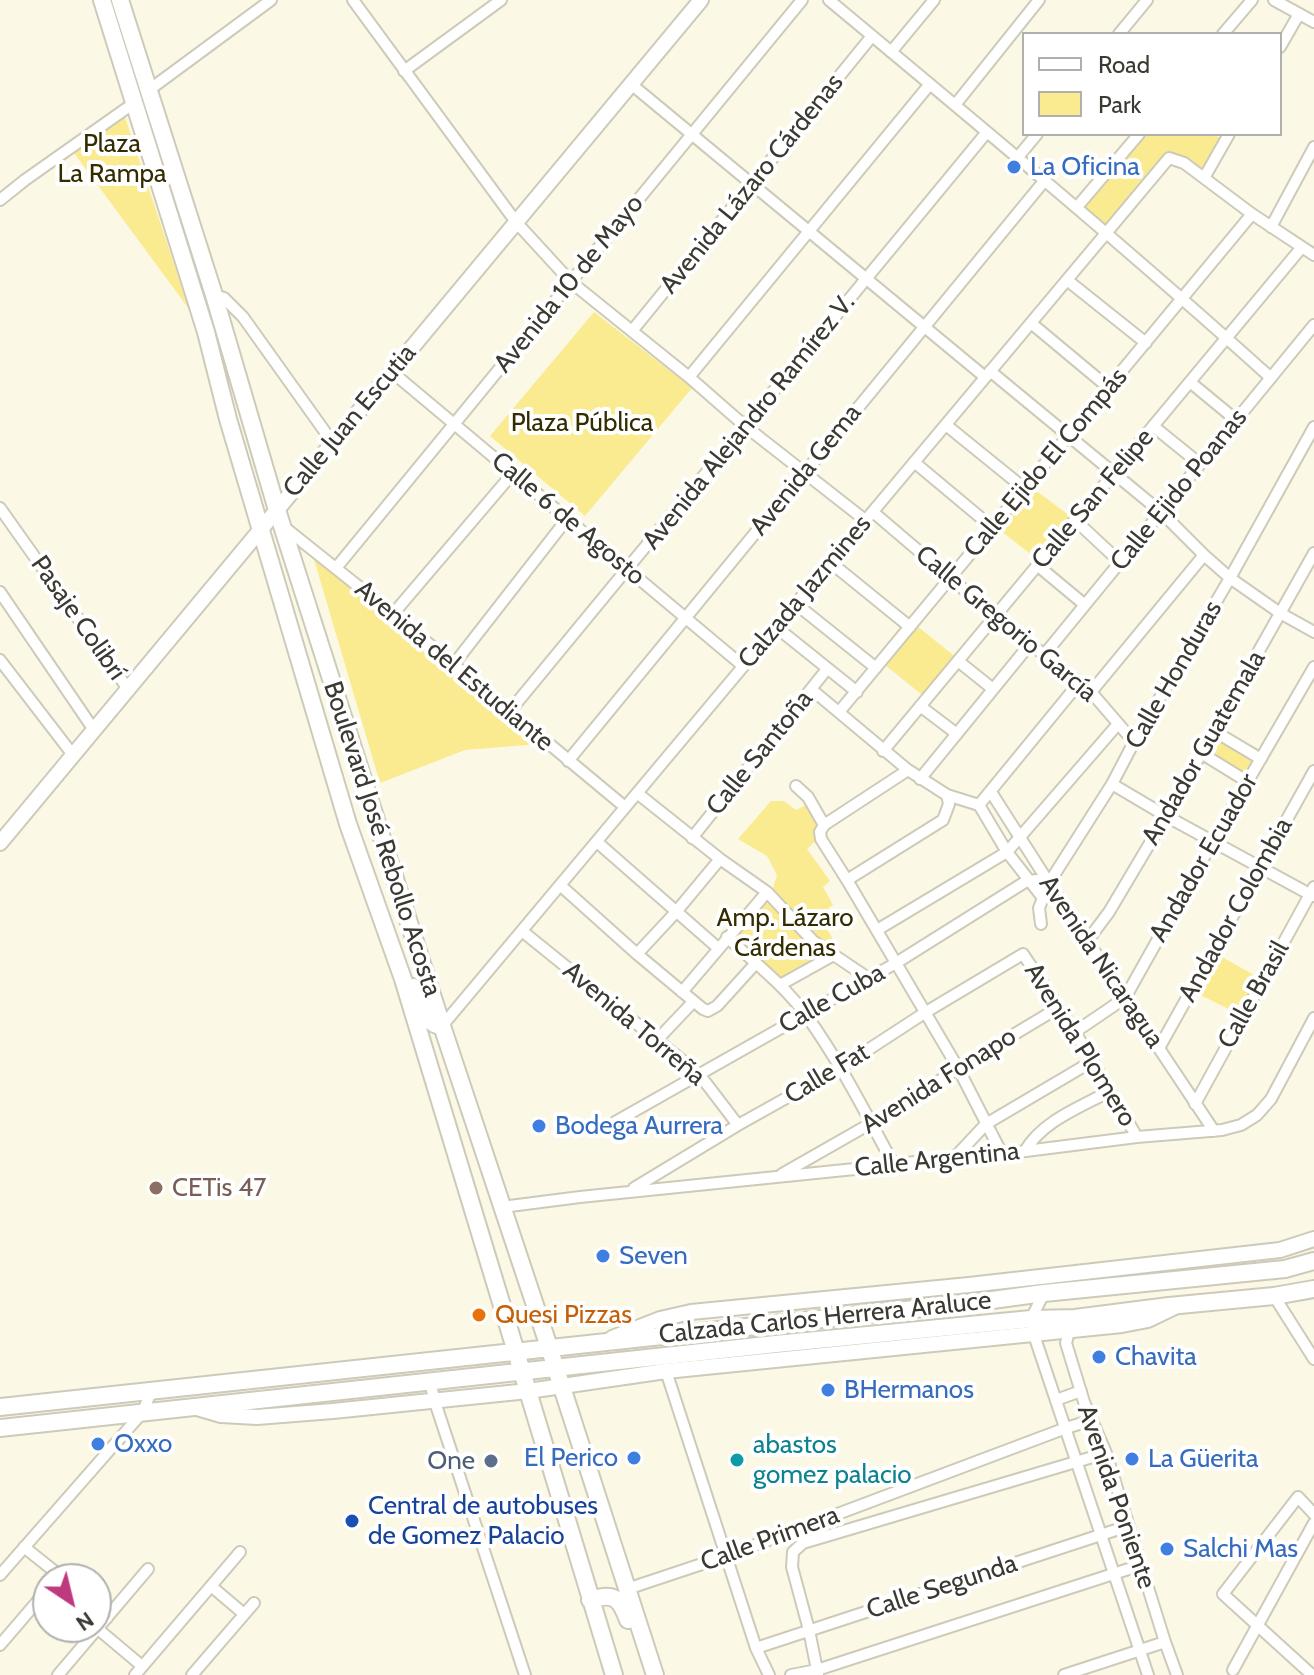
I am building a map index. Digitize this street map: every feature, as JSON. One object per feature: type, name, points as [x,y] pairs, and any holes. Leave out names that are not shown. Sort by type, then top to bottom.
[{"type":"main road","name":"Boulevard José Rebollo Acosta","points":[[102,0],[206,332],[228,419],[344,812],[403,979],[614,1675]]},
{"type":"main road","name":"Boulevard José Rebollo Acosta","points":[[120,0],[214,295],[279,518],[654,1673]]},
{"type":"main road","points":[[107,18],[116,31],[134,82],[149,90]]},
{"type":"main road","points":[[344,812],[358,813],[366,818],[390,865]]},
{"type":"main road","points":[[403,979],[415,988],[431,1023],[442,1026]]},
{"type":"main road","points":[[1218,1257],[1220,1275]]},
{"type":"main road","name":"Calzada Carlos Herrera Araluce","points":[[0,1407],[1285,1269],[1314,1261]]},
{"type":"main road","name":"Calzada Carlos Herrera Araluce","points":[[0,1428],[523,1371],[1072,1325],[1179,1305],[1314,1289]]},
{"type":"main road","points":[[590,1600],[610,1596],[620,1601],[654,1673]]},
{"type":"street","points":[[149,90],[271,0]]},
{"type":"street","name":"Calle Gregorio García","points":[[353,0],[516,222],[571,282],[745,426],[951,578],[1091,692],[1134,742]]},
{"type":"street","points":[[404,71],[501,0]]},
{"type":"street","name":"Calle Juan Escutia","points":[[0,843],[261,529],[279,518],[333,443],[701,0]]},
{"type":"street","name":"Avenida 10 de Mayo","points":[[336,568],[802,0]]},
{"type":"street","points":[[829,0],[1107,232],[1271,378]]},
{"type":"street","points":[[891,52],[934,0]]},
{"type":"street","points":[[955,105],[1039,0]]},
{"type":"street","points":[[1121,32],[1147,0]]},
{"type":"street","points":[[1225,32],[1252,0]]},
{"type":"street","points":[[1274,0],[1314,22]]},
{"type":"street","points":[[1282,44],[1299,14]]},
{"type":"street","name":"Avenida Lázaro Cárdenas","points":[[632,331],[872,36]]},
{"type":"street","points":[[631,84],[924,328],[1114,472],[1230,578],[1280,613],[1314,632]]},
{"type":"street","points":[[689,377],[930,84]]},
{"type":"street","points":[[0,200],[134,103]]},
{"type":"street","name":"Avenida Alejandro Ramírez V.","points":[[510,711],[987,132]]},
{"type":"street","points":[[1018,157],[1035,136]]},
{"type":"street","points":[[1077,207],[1137,136]]},
{"type":"street","points":[[1228,136],[1204,178],[1314,255]]},
{"type":"street","points":[[1271,227],[1314,147]]},
{"type":"street","name":"Calzada Jazmines","points":[[442,1026],[1169,158],[1184,163],[1204,178]]},
{"type":"street","name":"Avenida Gema","points":[[568,761],[1045,180]]},
{"type":"street","name":"Calle Ejido El Compás","points":[[839,712],[1252,214]]},
{"type":"street","name":"Calle San Felipe","points":[[883,751],[1302,247]]},
{"type":"street","points":[[1067,280],[1146,343]]},
{"type":"street","points":[[214,295],[224,298],[243,317],[333,443]]},
{"type":"street","points":[[1031,323],[1109,388]]},
{"type":"street","name":"Calle Ejido Poanas","points":[[1044,655],[1314,325]]},
{"type":"street","name":"Calle 6 de Agosto","points":[[392,372],[743,666]]},
{"type":"street","points":[[1190,382],[1236,420]]},
{"type":"street","points":[[946,425],[1025,489]]},
{"type":"street","points":[[1153,426],[1200,464]]},
{"type":"street","name":"Calle Honduras","points":[[1041,924],[1039,908],[1049,883],[1112,784],[1314,427]]},
{"type":"street","points":[[914,462],[993,528]]},
{"type":"street","points":[[393,614],[513,473]]},
{"type":"street","name":"Pasaje Colibrí","points":[[0,508],[128,689]]},
{"type":"street","name":"Avenida del Estudiante","points":[[279,518],[625,807]]},
{"type":"street","points":[[454,664],[567,519]]},
{"type":"street","points":[[1075,520],[1120,562]]},
{"type":"street","name":"Andador Guatemala","points":[[1088,940],[1109,912],[1166,816],[1314,553]]},
{"type":"street","points":[[1091,692],[1204,555]]},
{"type":"street","points":[[830,562],[910,627]]},
{"type":"street","points":[[1037,565],[1085,605]]},
{"type":"street","points":[[0,592],[94,730]]},
{"type":"street","points":[[796,604],[876,668]]},
{"type":"street","points":[[776,627],[857,692]]},
{"type":"street","points":[[920,779],[1030,644]]},
{"type":"street","points":[[0,660],[73,755]]},
{"type":"street","points":[[958,661],[993,689]]},
{"type":"street","name":"Andador Ecuador","points":[[1075,1032],[1125,998],[1314,667]]},
{"type":"street","name":"Calle Santoña","points":[[692,838],[827,669]]},
{"type":"street","points":[[979,805],[1079,683]]},
{"type":"street","points":[[811,689],[920,779],[947,795],[979,805],[1007,852],[1043,898]]},
{"type":"street","points":[[920,706],[957,734]]},
{"type":"street","points":[[877,930],[1007,852],[1118,724]]},
{"type":"street","points":[[1214,731],[1261,759]]},
{"type":"street","points":[[1201,753],[1248,782]]},
{"type":"street","points":[[822,828],[908,770]]},
{"type":"street","name":"Andador Colombia","points":[[1159,1048],[1314,771]]},
{"type":"street","points":[[1112,784],[1259,866],[1313,892]]},
{"type":"street","points":[[796,786],[808,797],[822,828],[824,844],[926,1012],[1002,1154]]},
{"type":"street","name":"Avenida Nicaragua","points":[[991,792],[1214,1131]]},
{"type":"street","points":[[637,793],[692,838],[767,892],[813,941],[868,978]]},
{"type":"street","points":[[847,880],[943,820],[949,804],[947,795]]},
{"type":"street","points":[[597,842],[718,948]]},
{"type":"street","points":[[637,954],[720,859]]},
{"type":"street","name":"Calle Cuba","points":[[615,1122],[896,963],[1025,882],[1030,882]]},
{"type":"street","points":[[1030,882],[1049,883]]},
{"type":"street","points":[[560,885],[693,1002],[708,1011],[756,963]]},
{"type":"street","points":[[682,992],[767,892]]},
{"type":"street","name":"Calle Brasil","points":[[1195,1104],[1313,892]]},
{"type":"street","name":"Avenida Torreña","points":[[522,931],[699,1074],[738,1125]]},
{"type":"street","points":[[727,937],[780,985],[805,1014],[840,1068],[894,1165]]},
{"type":"street","name":"Avenida Plomero","points":[[1023,954],[1075,1032],[1137,1137]]},
{"type":"street","name":"Calle Fat","points":[[628,1192],[840,1068],[1023,954]]},
{"type":"street","points":[[780,985],[832,956]]},
{"type":"street","points":[[657,1040],[693,1002]]},
{"type":"street","name":"Avenida Fonapo","points":[[777,1177],[910,1101],[958,1068],[1058,1008]]},
{"type":"street","name":"Calle Argentina","points":[[502,1207],[956,1156],[1002,1154],[1214,1131],[1241,1125],[1257,1115],[1271,1099],[1314,1018]]},
{"type":"street","points":[[956,1156],[986,1124],[1091,1062]]},
{"type":"street","points":[[1025,1151],[1031,1141],[1051,1123],[1110,1091]]},
{"type":"street","points":[[603,1342],[660,1319],[691,1312],[1280,1250],[1314,1239]]},
{"type":"street","points":[[193,1407],[221,1415],[257,1417],[435,1402],[1032,1327],[1044,1293]]},
{"type":"street","points":[[1274,1296],[1314,1359]]},
{"type":"street","name":"Avenida Poniente","points":[[1072,1325],[1066,1343],[1106,1453],[1177,1675]]},
{"type":"street","name":"Avenida Poniente","points":[[1032,1327],[1148,1675]]},
{"type":"street","points":[[666,1371],[756,1648],[769,1675]]},
{"type":"street","points":[[430,1382],[525,1675]]},
{"type":"street","points":[[0,1575],[142,1413],[152,1390]]},
{"type":"street","points":[[1056,1400],[1081,1391]]},
{"type":"street","name":"Calle Primera","points":[[627,1589],[726,1556],[1092,1420]]},
{"type":"street","points":[[818,1672],[792,1567],[793,1552],[803,1543],[1106,1453]]},
{"type":"street","points":[[1314,1514],[1298,1497],[1223,1594],[1310,1672],[1314,1657]]},
{"type":"street","points":[[1233,1670],[1314,1523]]},
{"type":"street","name":"Calle Segunda","points":[[756,1648],[1128,1526]]},
{"type":"street","points":[[24,1547],[43,1563]]},
{"type":"street","points":[[112,1643],[138,1670],[240,1552]]},
{"type":"street","points":[[791,1675],[818,1672],[1141,1565]]},
{"type":"street","points":[[112,1612],[148,1569]]},
{"type":"street","points":[[211,1586],[244,1614]]},
{"type":"street","points":[[192,1675],[254,1603]]},
{"type":"street","points":[[0,1645],[32,1608]]},
{"type":"street","points":[[1064,1675],[1165,1642]]},
{"type":"street","points":[[58,1675],[86,1643]]},
{"type":"green space","name":"Plaza La Rampa","points":[[125,117],[189,309],[74,153]]},
{"type":"green space","points":[[1143,136],[1216,136],[1223,140],[1203,176],[1186,161],[1161,160],[1106,228],[1082,207]]},
{"type":"green space","name":"Plaza Pública","points":[[594,312],[692,388],[585,516],[490,436]]},
{"type":"green space","points":[[1030,486],[1070,516],[1037,559],[997,528]]},
{"type":"green space","points":[[313,556],[539,744],[465,750],[380,783]]},
{"type":"green space","points":[[917,626],[958,659],[926,698],[885,665]]},
{"type":"green space","points":[[1214,731],[1261,759],[1248,782],[1201,754]]},
{"type":"green space","name":"Amp. Lázaro Cárdenas","points":[[771,801],[784,801],[796,810],[808,804],[819,825],[818,839],[807,849],[830,881],[823,887],[833,905],[818,916],[832,937],[823,956],[780,981],[732,937],[772,891],[777,875],[767,856],[738,839]]},
{"type":"green space","points":[[1213,952],[1263,980],[1243,1016],[1192,991]]},
{"type":"place","name":"La Oficina","points":[[1014,167]]},
{"type":"place","name":"Bodega Aurrera","points":[[539,1126]]},
{"type":"place","name":"CETis 47","points":[[156,1188]]},
{"type":"place","name":"Seven","points":[[603,1256]]},
{"type":"place","name":"Quesi Pizzas","points":[[479,1315]]},
{"type":"place","name":"Chavita","points":[[1099,1357]]},
{"type":"place","name":"BHermanos","points":[[828,1390]]},
{"type":"place","name":"Oxxo","points":[[98,1444]]},
{"type":"place","name":"El Perico","points":[[634,1458]]},
{"type":"place","name":"La Güerita","points":[[1132,1459]]},
{"type":"place","name":"abastos gomez palacio","points":[[737,1460]]},
{"type":"place","name":"One","points":[[491,1461]]},
{"type":"place","name":"Central de autobuses de Gomez Palacio","points":[[352,1521]]},
{"type":"place","name":"Salchi Mas","points":[[1167,1549]]}]
